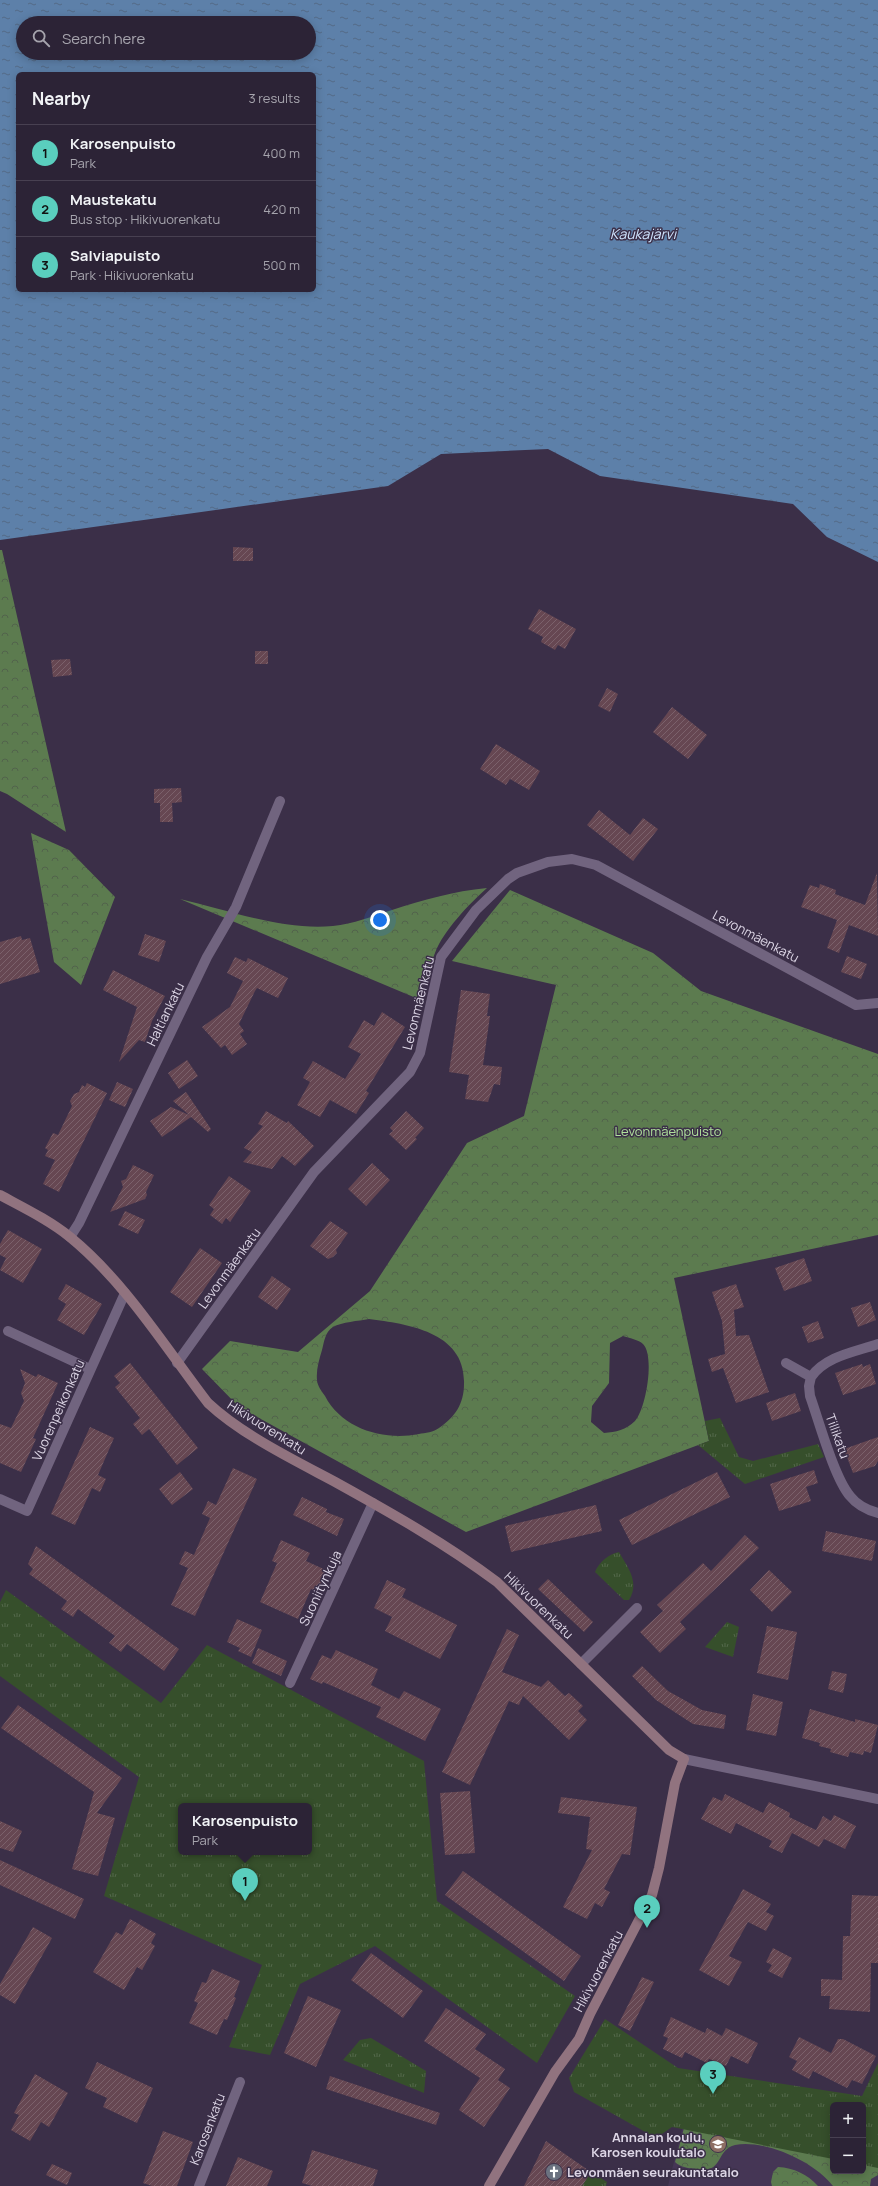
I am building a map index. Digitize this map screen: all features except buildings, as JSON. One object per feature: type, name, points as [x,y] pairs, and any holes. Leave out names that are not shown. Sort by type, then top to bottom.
[{"type":"street","name":"Haltiankatu","points":[[70,1237],[79,1223],[207,957],[236,907],[280,801]]},
{"type":"street","name":"Levonmäenkatu","points":[[177,1363],[314,1172],[410,1072],[420,1053],[440,957],[476,910],[508,879],[517,873],[548,862],[572,859],[596,865],[856,1005],[878,1003]]},
{"type":"street","name":"Hikivuorenkatu","points":[[0,1195],[34,1213],[70,1237],[94,1258],[125,1292],[208,1403],[221,1415],[291,1458],[419,1528],[497,1582],[669,1750],[684,1759],[675,1783],[660,1868],[652,1895],[590,2014],[579,2039],[555,2072],[489,2186]]},
{"type":"street","name":"Vuorenpeikonkatu","points":[[0,1499],[27,1511],[125,1292]]},
{"type":"street","points":[[8,1331],[90,1369]]},
{"type":"street","points":[[786,1363],[811,1377],[817,1369],[826,1362],[878,1344]]},
{"type":"street","name":"Tillikatu","points":[[811,1377],[809,1386],[810,1396],[843,1485],[849,1495],[857,1503],[878,1513]]},
{"type":"street","name":"Suoniitynkuja","points":[[290,1683],[373,1504]]},
{"type":"street","points":[[581,1664],[637,1608]]},
{"type":"street","points":[[684,1759],[878,1798]]},
{"type":"street","name":"Karosenkatu","points":[[199,2186],[240,2082]]},
{"type":"shaded area","name":"Annalan koulu, Karosen koulutalo","points":[[682,2129],[830,2158],[830,2174],[866,2174],[866,2170],[878,2168],[878,2186],[668,2186]]},
{"type":"green space","points":[[0,550],[2,550],[66,832],[0,791]]},
{"type":"green space","points":[[31,833],[69,850],[115,897],[81,985],[54,962]]},
{"type":"green space","points":[[487,888],[465,909],[444,936],[435,953],[422,987],[416,998],[180,899],[276,923],[315,927],[348,924],[439,896]]},
{"type":"green space","name":"Levonmäenpuisto","points":[[510,890],[653,953],[701,991],[878,1054],[878,1235],[674,1278],[709,1441],[466,1532],[239,1407],[202,1369],[230,1341],[298,1352],[370,1291],[467,1143],[524,1116],[556,985],[452,961]],"holes":[[[369,1319],[417,1328],[432,1334],[445,1342],[455,1353],[462,1366],[464,1391],[458,1409],[445,1424],[427,1433],[406,1436],[378,1434],[353,1424],[342,1417],[332,1407],[317,1382],[317,1369],[324,1341],[328,1332],[333,1327]],[[623,1336],[643,1344],[647,1350],[649,1370],[646,1395],[643,1406],[635,1421],[628,1427],[621,1430],[604,1433],[591,1422],[592,1406],[609,1383],[610,1343]]]},
{"type":"green space","points":[[720,1418],[739,1457],[753,1461],[818,1444],[824,1457],[745,1484],[698,1445],[709,1441],[705,1421]]},
{"type":"green space","points":[[619,1552],[632,1575],[633,1587],[629,1600],[624,1600],[595,1572],[605,1559]]},
{"type":"green space","points":[[6,1590],[161,1703],[207,1645],[424,1761],[437,1901],[575,1996],[537,2063],[375,1946],[300,1984],[270,2055],[229,2047],[262,1965],[104,1896],[139,1777],[0,1676],[0,1602]]},
{"type":"green space","points":[[727,1622],[739,1627],[733,1657],[705,1647]]},
{"type":"green space","points":[[605,2019],[678,2068],[862,2096],[878,2063],[878,2168],[866,2166],[866,2102],[830,2102],[830,2158],[672,2127],[656,2138],[574,2092],[569,2078]]},
{"type":"green space","points":[[371,2038],[426,2071],[424,2093],[343,2060],[360,2040]]},
{"type":"green space","points":[[830,2116],[830,2174],[866,2174],[866,2121],[878,2125],[878,2175],[871,2179],[870,2186],[833,2186],[825,2177],[814,2169],[788,2154],[774,2149],[747,2144],[735,2145],[729,2148],[711,2168],[704,2170],[692,2169],[679,2165],[675,2162],[684,2128]]},
{"type":"green space","points":[[778,2167],[800,2172],[818,2186],[772,2186],[771,2182],[773,2172]]},
{"type":"green space","points":[[591,2172],[607,2182],[606,2186],[582,2186]]},
{"type":"water","name":"Kaukajärvi","points":[[0,0],[878,0],[878,562],[827,537],[793,504],[600,476],[548,449],[441,454],[388,486],[0,540]]},
{"type":"place","name":"Karosenpuisto","points":[[245,1901]]},
{"type":"place","name":"Maustekatu","points":[[647,1928]]},
{"type":"place","name":"Salviapuisto","points":[[713,2094]]},
{"type":"place","name":"Annalan koulu, Karosen koulutalo","points":[[718,2144]]},
{"type":"place","name":"Levonmäen seurakuntatalo","points":[[554,2172]]}]
